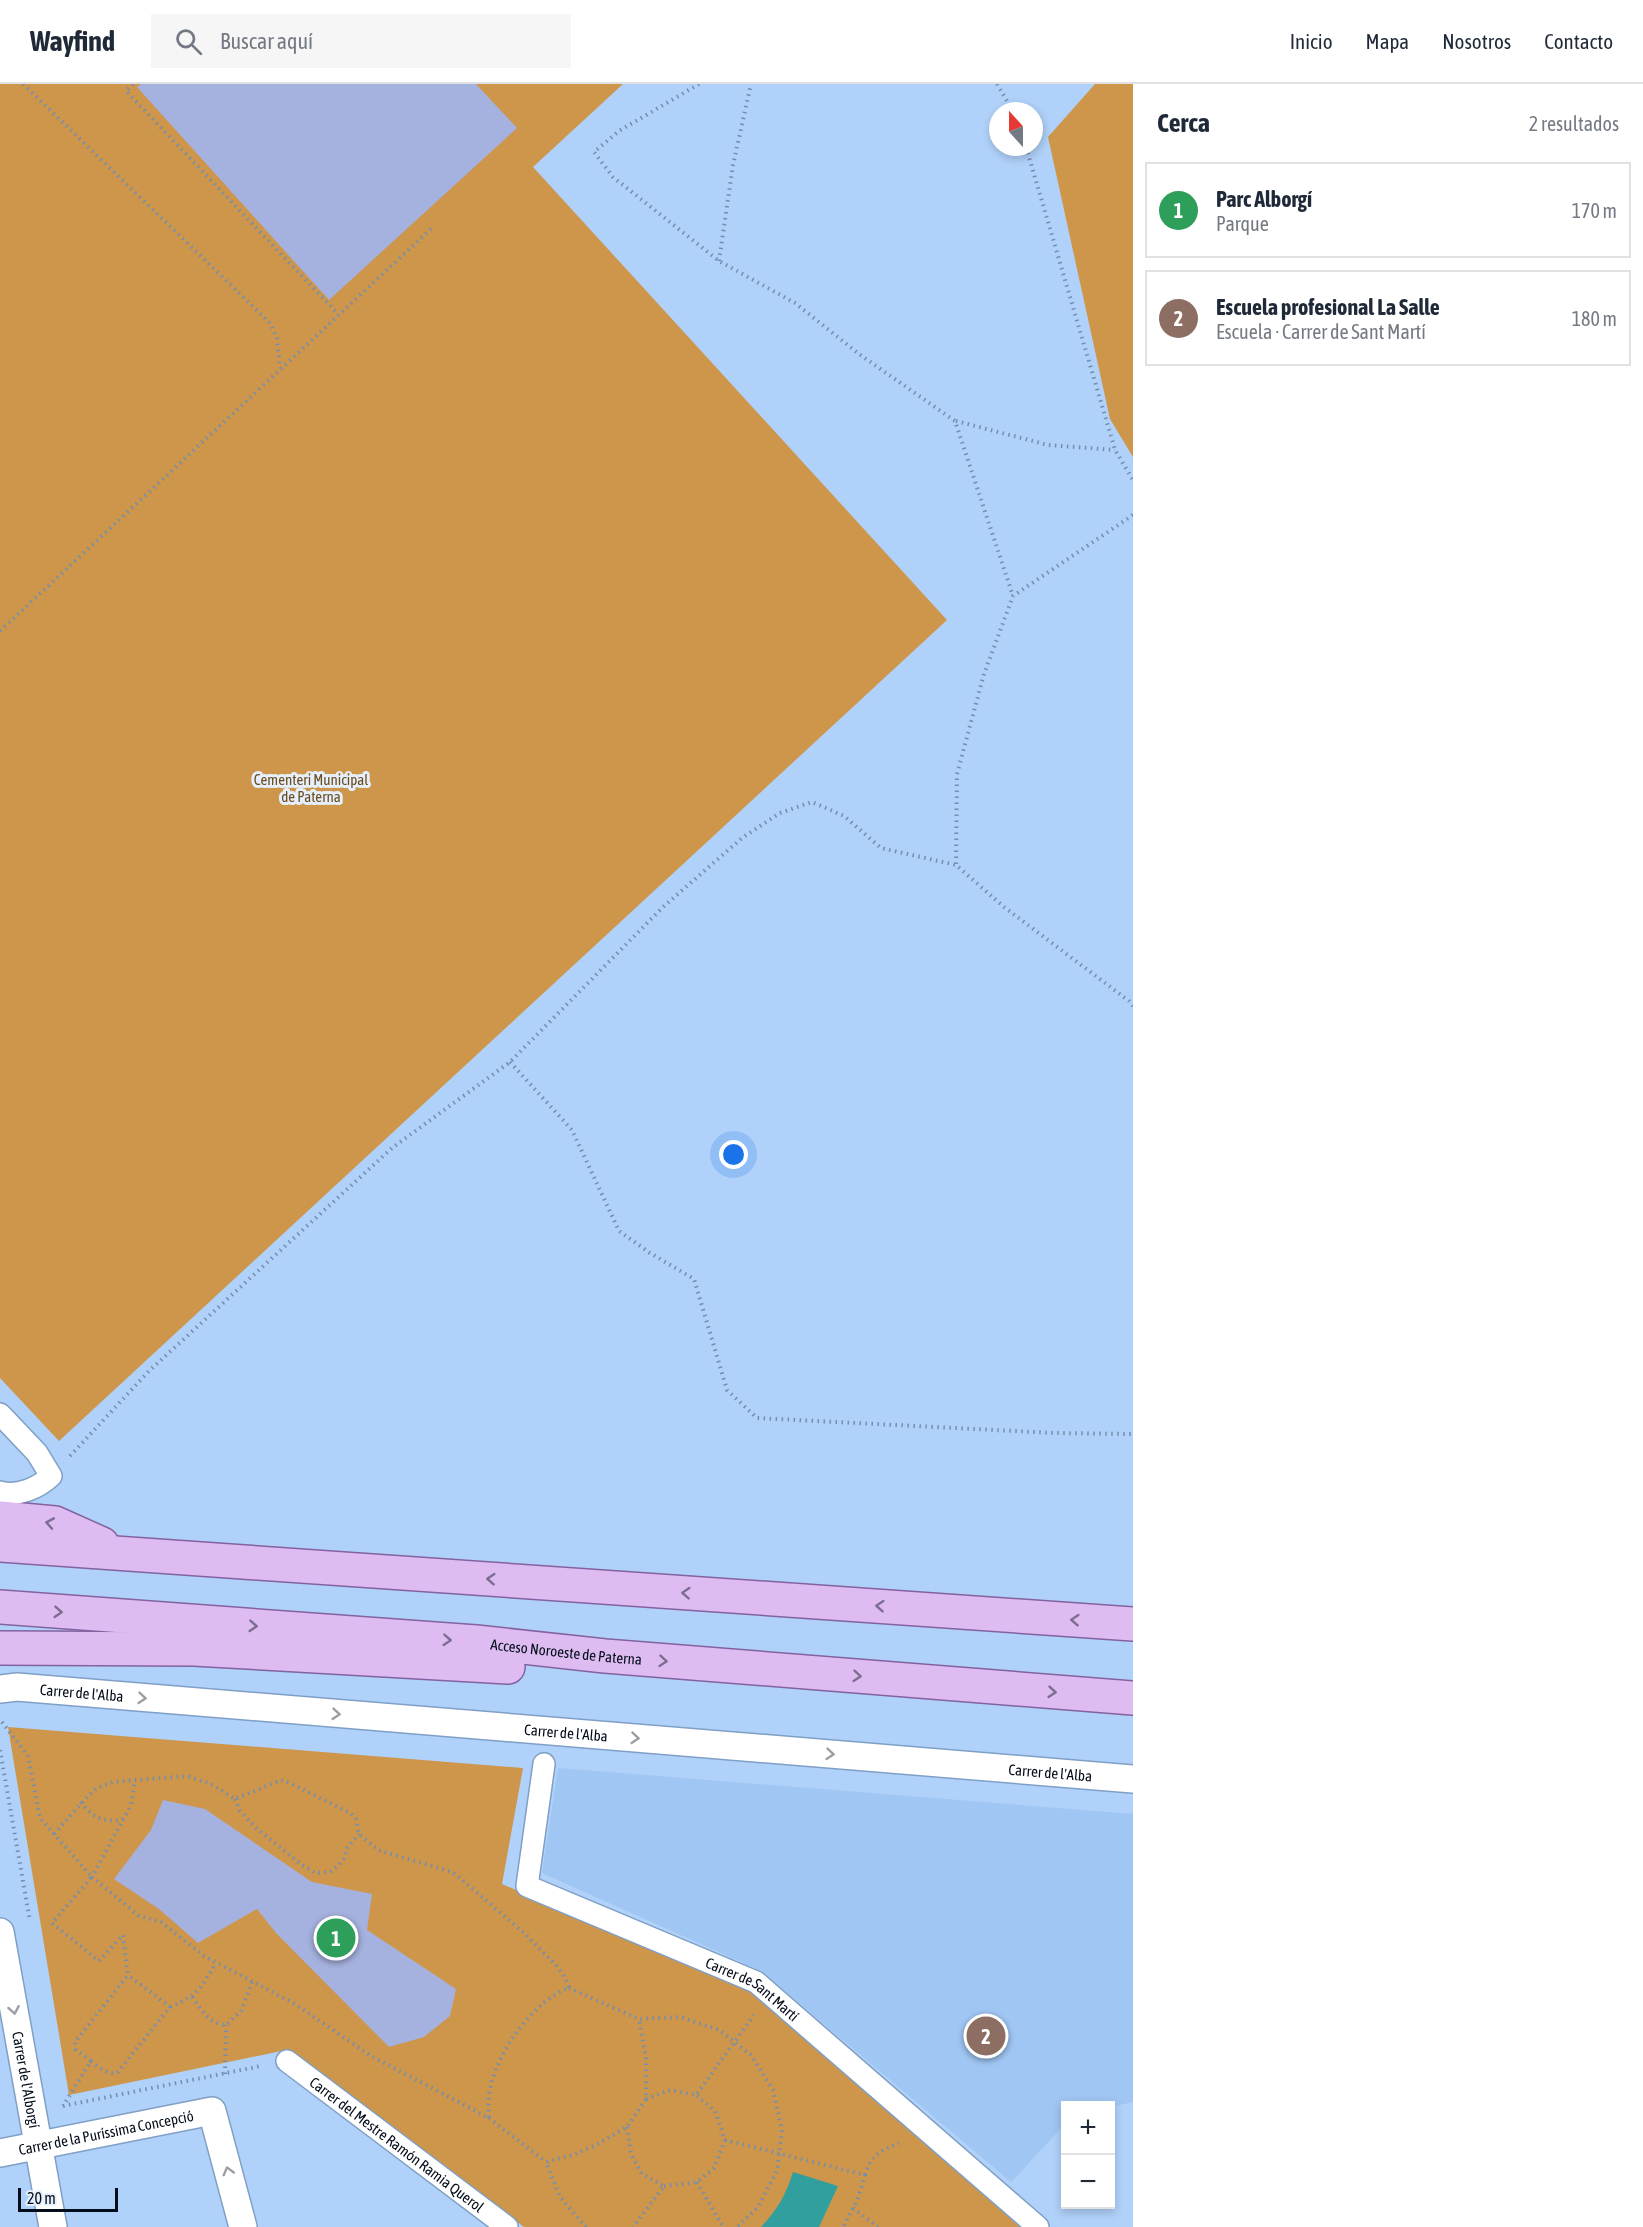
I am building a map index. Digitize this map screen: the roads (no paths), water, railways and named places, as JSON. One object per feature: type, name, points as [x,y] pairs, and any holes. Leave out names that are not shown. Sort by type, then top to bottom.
[{"type":"main road","points":[[0,1518],[55,1523],[123,1553]]},
{"type":"main road","points":[[0,1545],[1133,1624]]},
{"type":"main road","name":"Acceso Noroeste de Paterna","points":[[0,1607],[476,1642],[605,1656],[1133,1698]]},
{"type":"main road","points":[[0,1648],[194,1649],[514,1667],[605,1656]]},
{"type":"street","points":[[0,1414],[37,1453],[51,1476],[38,1488],[6,1494],[0,1492]]},
{"type":"street","name":"Carrer de l'Alba","points":[[0,1689],[17,1687],[1133,1779]]},
{"type":"street","name":"Carrer de Sant Martí","points":[[544,1764],[527,1886],[756,1982],[1038,2227]]},
{"type":"street","name":"Carrer de l'Alborgí","points":[[0,1932],[53,2227]]},
{"type":"street","name":"Carrer del Mestre Ramón Ramia Querol","points":[[287,2061],[507,2227]]},
{"type":"street","name":"Carrer de la Puríssima Concepció","points":[[0,2153],[212,2111],[243,2227]]},
{"type":"place","name":"Parc Alborgí","points":[[336,1938]]},
{"type":"place","name":"Escuela profesional La Salle","points":[[986,2036]]},
{"type":"park label","name":"Cementeri Municipal de Paterna","points":[[311,788]]}]
